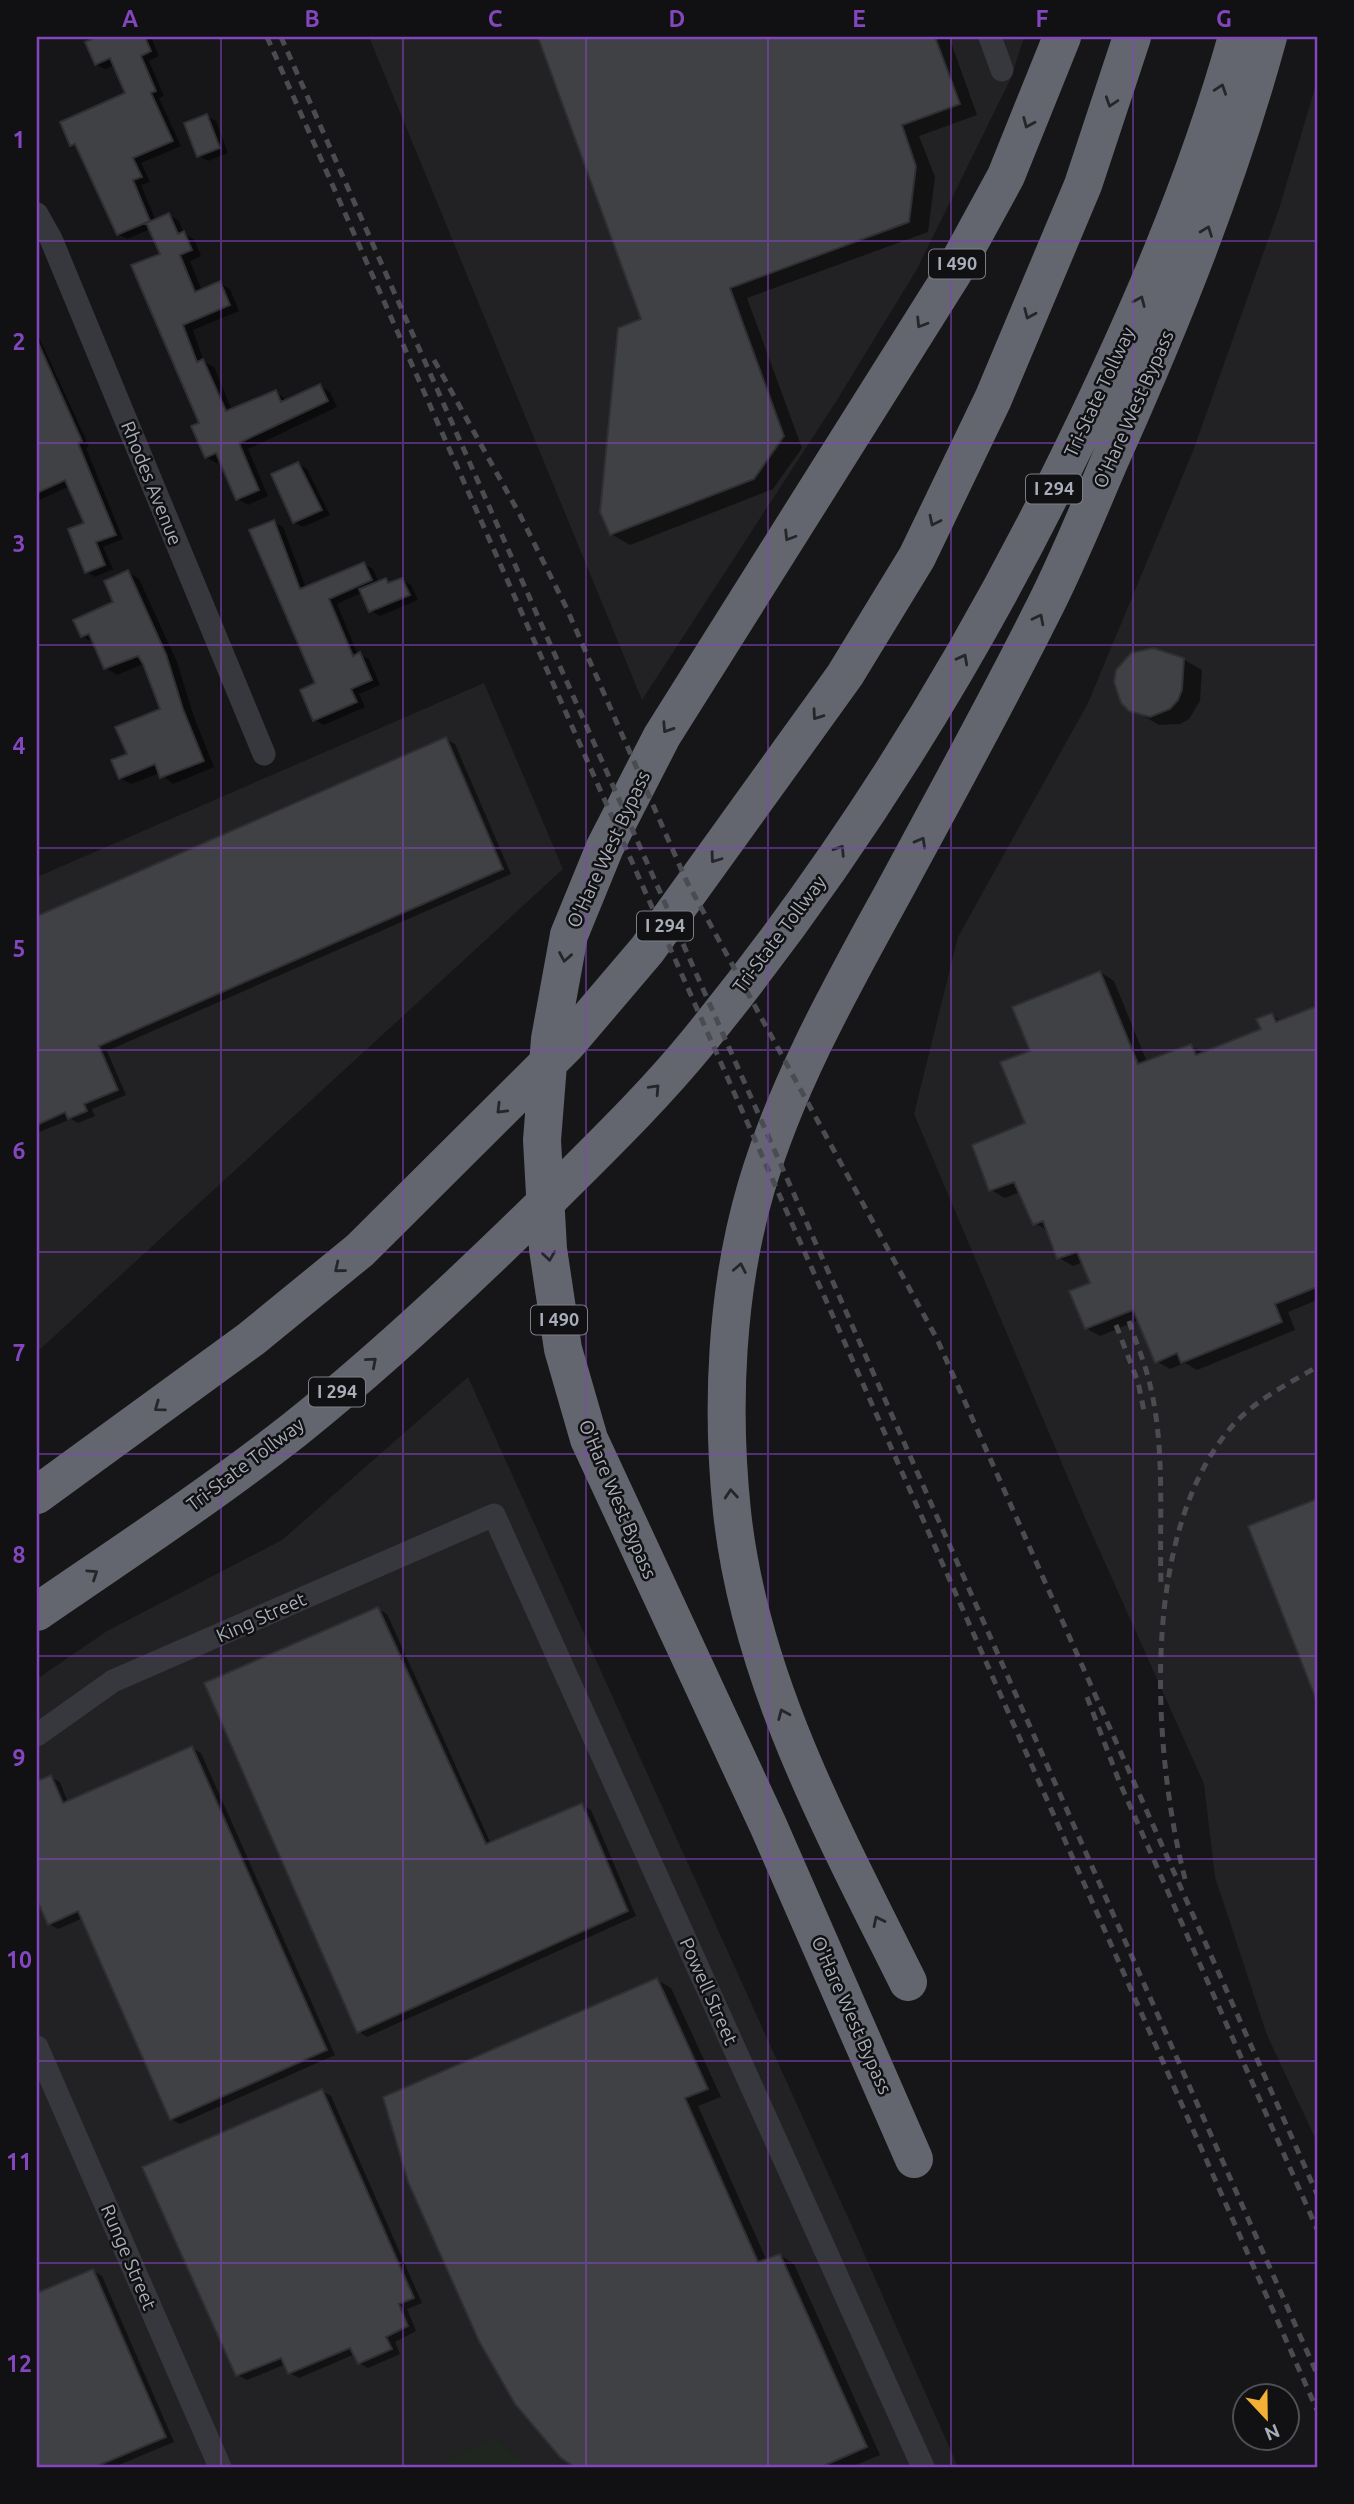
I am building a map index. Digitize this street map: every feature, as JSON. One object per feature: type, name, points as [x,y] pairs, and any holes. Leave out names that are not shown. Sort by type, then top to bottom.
[{"type":"highway","name":"O'Hare West Bypass","points":[[914,2159],[768,1825],[589,1439],[563,1349],[548,1249],[542,1153],[550,1039],[569,934],[605,847],[662,736],[953,273],[1006,176],[1062,37]]},
{"type":"highway","name":"I 294","points":[[37,1495],[251,1339],[360,1250],[567,1044],[648,950],[845,675],[917,557],[993,399],[1083,185],[1132,37]]},
{"type":"highway","name":"Tri-State Tollway","points":[[37,1612],[294,1429],[460,1286],[609,1139],[694,1046],[803,907],[957,671],[1038,522],[1105,384],[1179,207],[1237,37]]},
{"type":"highway","name":"O'Hare West Bypass","points":[[908,1982],[838,1841],[768,1680],[733,1517],[726,1377],[736,1287],[756,1190],[806,1054],[1045,607],[1170,327],[1224,185],[1268,37]]},
{"type":"street","points":[[989,37],[1002,71]]},
{"type":"street","name":"Rhodes Avenue","points":[[37,214],[51,239],[264,754]]},
{"type":"street","name":"King Street","points":[[37,1735],[113,1681],[494,1515]]},
{"type":"street","name":"Powell Street","points":[[494,1515],[923,2467]]},
{"type":"street","name":"Runge Street","points":[[37,2047],[220,2467]]},
{"type":"shaded area","points":[[369,37],[1024,37],[1011,78],[917,269],[837,400],[642,700]]},
{"type":"shaded area","points":[[1317,81],[1317,2142],[1267,2035],[1215,1877],[1204,1784],[1085,1518],[914,1114],[958,937],[1088,703],[1193,451],[1279,209]]},
{"type":"shaded area","points":[[484,683],[563,869],[37,1352],[37,877]]},
{"type":"shaded area","points":[[468,1377],[958,2467],[37,2467],[37,1679],[107,1631],[282,1540]]},
{"type":"shaded area","points":[[494,2439],[527,2467],[432,2467]]},
{"type":"building","points":[[97,37],[145,37],[151,51],[141,56],[156,91],[151,93],[173,141],[133,158],[142,177],[133,180],[150,221],[117,235],[75,144],[70,146],[60,122],[125,93],[110,58],[95,65],[85,42]]},
{"type":"building","points":[[538,37],[935,37],[960,104],[902,125],[916,166],[909,222],[730,288],[784,436],[754,479],[610,535],[600,512],[618,328],[641,319]]},
{"type":"building","points":[[207,114],[220,148],[197,157],[184,123]]},
{"type":"building","points":[[169,213],[178,234],[184,231],[192,250],[180,255],[195,292],[220,281],[230,305],[183,325],[197,362],[203,359],[226,411],[276,390],[281,402],[320,384],[328,401],[239,443],[259,490],[236,500],[216,453],[205,458],[191,426],[199,423],[131,265],[160,254],[146,223]]},
{"type":"building","points":[[37,340],[82,441],[78,443],[116,535],[96,542],[105,565],[85,573],[68,529],[84,523],[65,480],[37,493]]},
{"type":"building","points":[[298,462],[322,510],[293,523],[271,474]]},
{"type":"building","points":[[274,520],[300,589],[364,562],[372,580],[329,599],[353,656],[360,652],[372,680],[351,689],[357,702],[313,721],[300,690],[315,683],[249,530]]},
{"type":"building","points":[[128,570],[166,654],[183,709],[204,761],[160,778],[155,764],[119,779],[111,760],[127,754],[115,727],[160,709],[143,664],[138,656],[104,669],[89,634],[81,637],[73,620],[113,602],[104,581]]},
{"type":"building","points":[[386,578],[388,583],[402,578],[410,595],[369,612],[359,589]]},
{"type":"building","points":[[1153,648],[1184,658],[1182,690],[1178,700],[1170,709],[1150,717],[1129,711],[1121,703],[1114,682],[1116,670],[1131,653]]},
{"type":"building","points":[[446,737],[503,869],[99,1046],[118,1090],[84,1104],[87,1111],[68,1119],[65,1112],[37,1125],[37,916]]},
{"type":"building","points":[[1100,971],[1138,1064],[1191,1044],[1196,1055],[1261,1029],[1256,1019],[1272,1013],[1276,1022],[1317,1006],[1317,1287],[1275,1304],[1282,1322],[1181,1363],[1177,1353],[1155,1363],[1133,1310],[1085,1329],[1069,1291],[1090,1283],[1077,1252],[1057,1259],[1043,1221],[1033,1225],[1014,1182],[989,1191],[972,1145],[1025,1123],[1000,1062],[1030,1051],[1012,1007]]},
{"type":"building","points":[[1317,1499],[1317,1698],[1316,1699],[1248,1526]]},
{"type":"building","points":[[378,1607],[486,1844],[582,1803],[628,1911],[357,2033],[204,1683]]},
{"type":"building","points":[[192,1746],[327,2050],[170,2120],[78,1911],[48,1925],[37,1900],[37,1781],[51,1775],[63,1803]]},
{"type":"building","points":[[657,1978],[708,2089],[685,2098],[758,2262],[780,2254],[867,2447],[821,2467],[574,2467],[560,2457],[515,2404],[479,2341],[408,2182],[383,2097]]},
{"type":"building","points":[[322,2089],[414,2298],[399,2304],[408,2326],[386,2337],[392,2349],[358,2364],[350,2348],[288,2374],[281,2358],[236,2376],[142,2167]]},
{"type":"building","points":[[93,2269],[166,2437],[95,2467],[37,2467],[37,2293]]},
{"type":"railway","points":[[267,37],[1317,2410]]},
{"type":"railway","points":[[281,37],[1317,2374]]},
{"type":"railway","points":[[434,360],[520,515],[566,607],[686,880],[937,1339],[1317,2194]]},
{"type":"railway","points":[[1129,1321],[1154,1402],[1161,1479],[1161,1582]]},
{"type":"railway","points":[[1116,1325],[1138,1382],[1144,1411]]},
{"type":"railway","points":[[1185,1879],[1165,1768],[1161,1706],[1162,1642],[1168,1580],[1182,1522],[1203,1469],[1234,1424],[1263,1400],[1317,1367]]},
{"type":"railway","points":[[1087,1697],[1119,1781],[1317,2229]]}]
